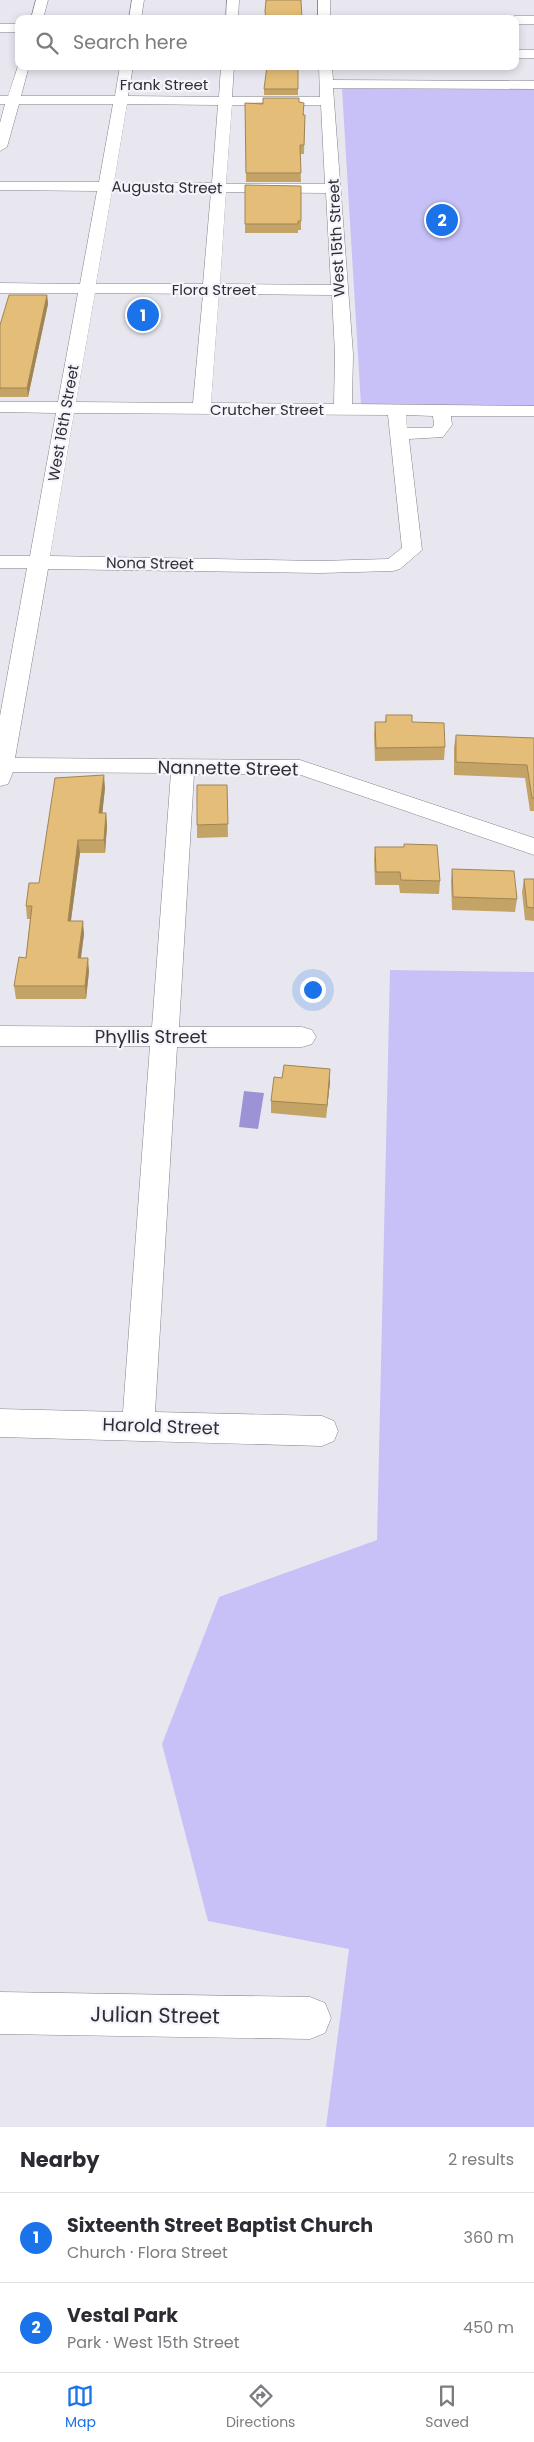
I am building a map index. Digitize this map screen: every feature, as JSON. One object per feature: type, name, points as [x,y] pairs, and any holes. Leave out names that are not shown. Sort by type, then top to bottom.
[{"type":"street","points":[[38,15],[42,0]]},
{"type":"street","points":[[136,15],[138,0]]},
{"type":"street","points":[[232,15],[233,0]]},
{"type":"street","points":[[324,0],[324,15]]},
{"type":"street","points":[[519,20],[534,20]]},
{"type":"street","points":[[0,28],[15,28]]},
{"type":"street","points":[[519,54],[534,54]]},
{"type":"street","points":[[0,146],[7,100],[21,70]]},
{"type":"street","name":"West 16th Street","points":[[1,770],[126,70]]},
{"type":"street","points":[[202,409],[228,70]]},
{"type":"street","name":"West 15th Street","points":[[326,70],[344,354],[343,410]]},
{"type":"street","points":[[328,84],[534,84]]},
{"type":"street","name":"Frank Street","points":[[7,100],[328,101]]},
{"type":"street","name":"Augusta Street","points":[[0,186],[334,189]]},
{"type":"street","name":"Flora Street","points":[[0,288],[339,290]]},
{"type":"street","name":"Crutcher Street","points":[[0,407],[534,411]]},
{"type":"street","points":[[396,410],[399,434],[437,433],[443,425],[441,410]]},
{"type":"street","name":"Nona Street","points":[[0,562],[301,565],[320,567],[393,565],[412,550],[399,434]]},
{"type":"street","points":[[138,1425],[183,766]]},
{"type":"street","name":"Nannette Street","points":[[1,770],[183,766],[300,767],[534,847]]},
{"type":"street","name":"Phyllis Street","points":[[0,1036],[302,1037]]},
{"type":"street","name":"Harold Street","points":[[0,1422],[322,1431]]},
{"type":"street","name":"Julian Street","points":[[0,2013],[310,2018]]},
{"type":"shaded area","points":[[534,88],[534,406],[361,405],[342,89]]},
{"type":"shaded area","points":[[390,970],[534,972],[534,2127],[326,2127],[349,1949],[208,1921],[162,1744],[219,1597],[377,1540]]},
{"type":"shaded area","points":[[244,1091],[264,1093],[258,1129],[239,1127]]},
{"type":"building","points":[[266,0],[301,0],[302,15],[266,15]]},
{"type":"building","points":[[266,70],[298,70],[298,89],[264,89]]},
{"type":"building","points":[[263,98],[299,98],[299,102],[304,103],[304,145],[300,145],[301,173],[246,173],[245,103],[263,104]]},
{"type":"building","points":[[245,185],[301,186],[301,221],[298,221],[298,224],[245,224]]},
{"type":"building","points":[[9,295],[47,295],[27,388],[0,388],[0,325]]},
{"type":"building","points":[[386,715],[412,715],[412,722],[444,723],[445,747],[376,748],[375,722],[386,722]]},
{"type":"building","points":[[456,735],[534,738],[534,798],[532,798],[527,765],[456,762]]},
{"type":"building","points":[[104,775],[99,813],[106,813],[104,840],[78,840],[68,921],[83,921],[78,958],[88,958],[85,986],[14,986],[19,957],[26,958],[32,906],[26,906],[29,883],[39,883],[55,778]]},
{"type":"building","points":[[197,785],[227,785],[228,824],[197,825]]},
{"type":"building","points":[[404,844],[437,845],[440,881],[401,880],[400,872],[376,872],[375,847],[404,847]]},
{"type":"building","points":[[452,869],[514,871],[517,899],[453,897]]},
{"type":"building","points":[[524,879],[534,879],[534,908],[527,907]]},
{"type":"building","points":[[284,1065],[330,1069],[327,1105],[271,1101],[274,1077],[282,1078]]},
{"type":"place","name":"Vestal Park","points":[[442,220]]},
{"type":"place","name":"Sixteenth Street Baptist Church","points":[[143,315]]}]
